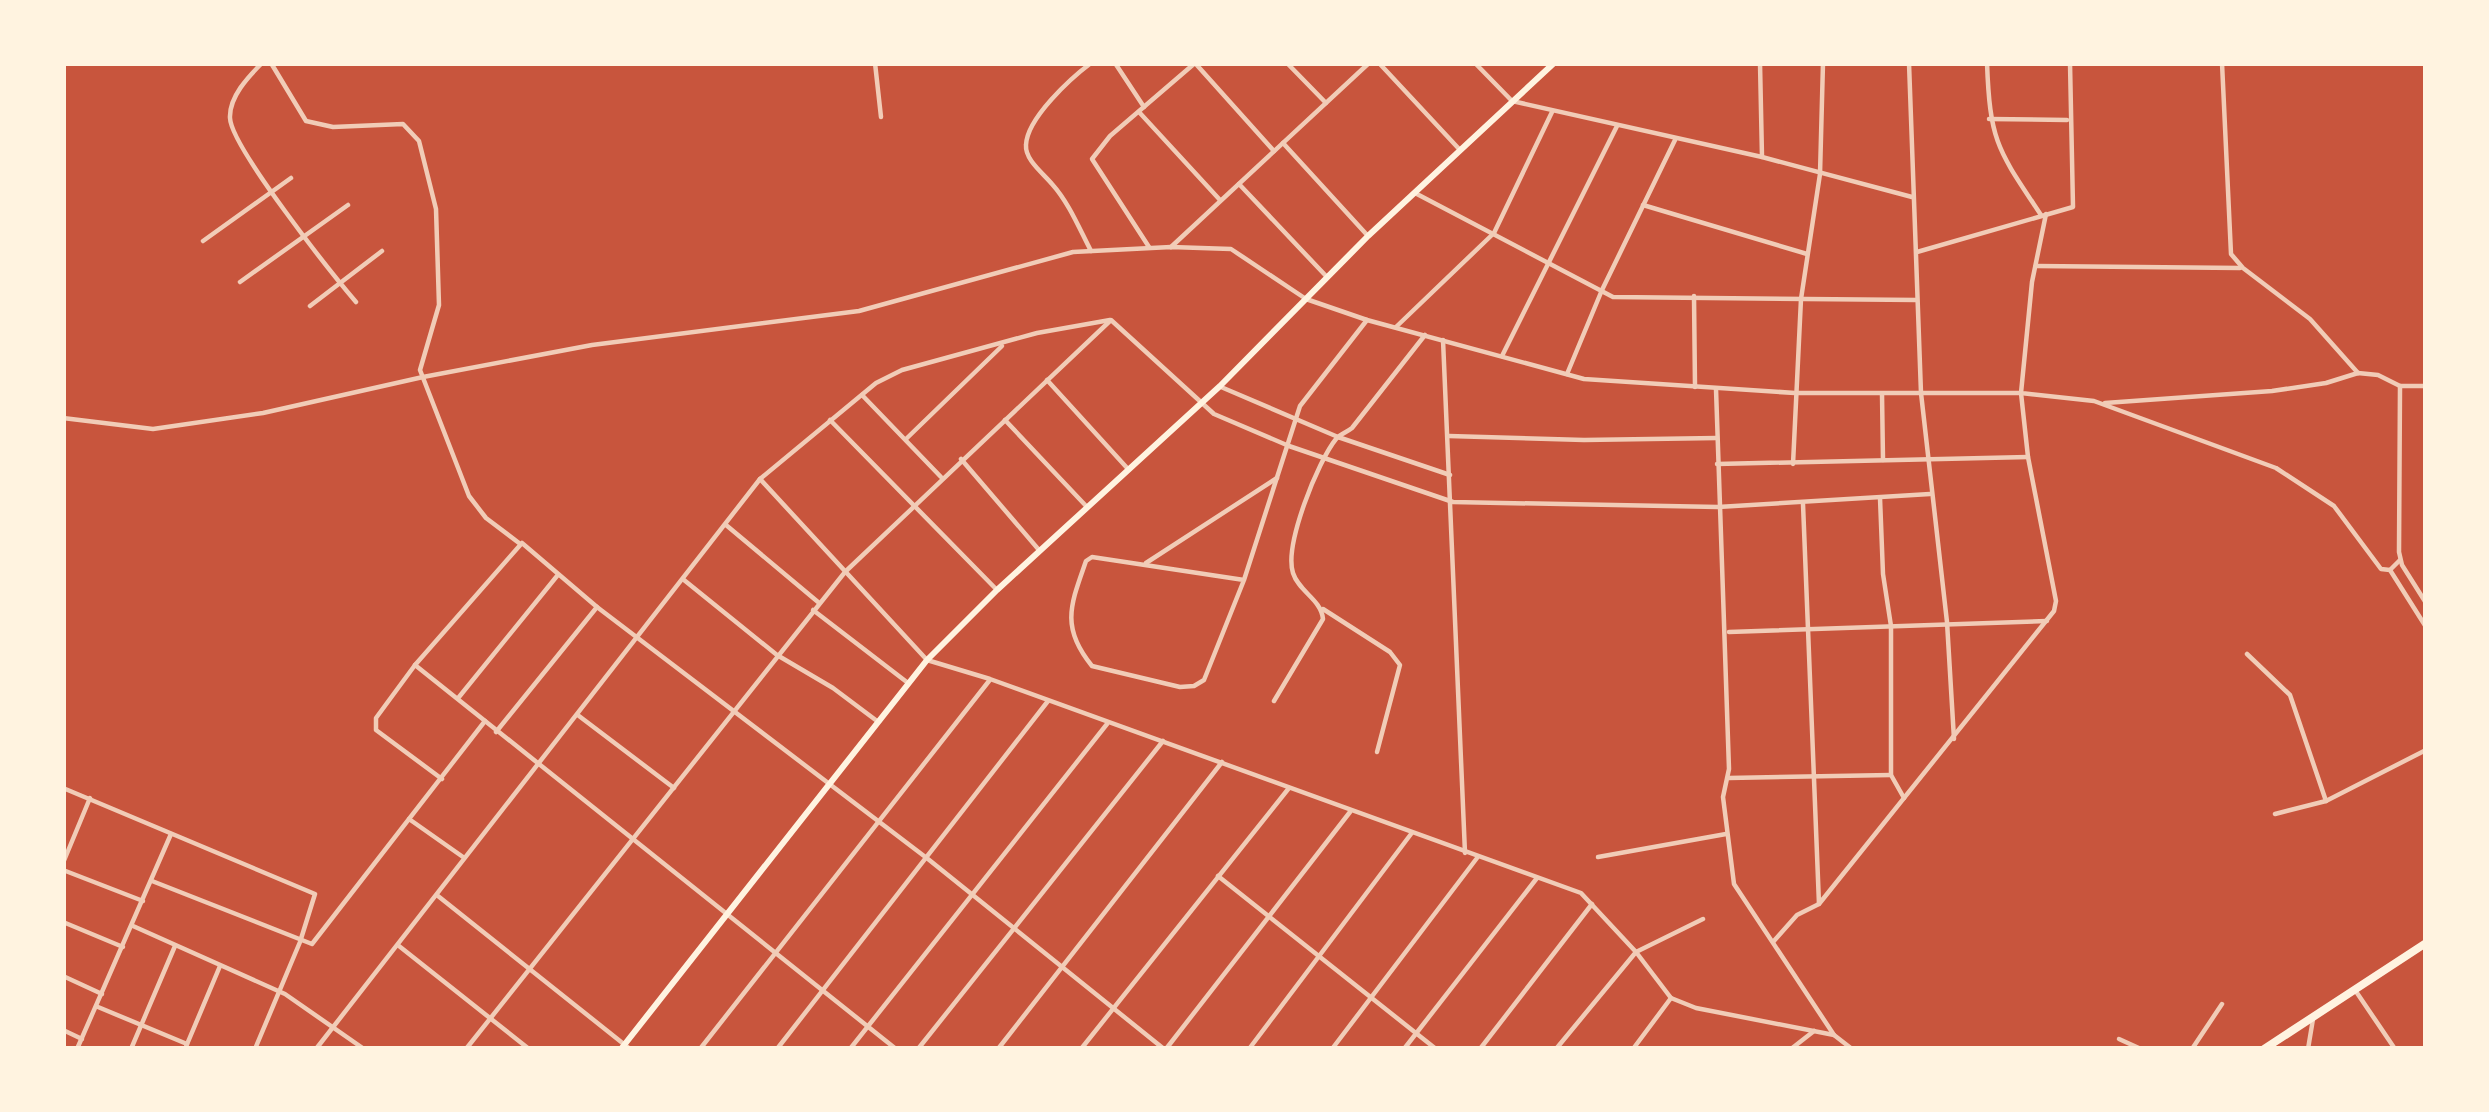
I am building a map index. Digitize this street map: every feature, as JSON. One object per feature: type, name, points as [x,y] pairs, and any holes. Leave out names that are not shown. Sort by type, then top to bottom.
[{"type":"highway","points":[[2264,1049],[2424,949]]},
{"type":"main road","points":[[625,1048],[927,660],[1039,550],[1220,386],[1368,236],[1554,63]]},
{"type":"street","points":[[262,63],[243,82],[230,120],[235,135],[356,302]]},
{"type":"street","points":[[271,63],[306,121],[333,127],[404,124],[416,134],[436,209],[439,305],[420,363],[469,496],[486,518],[928,859],[1165,1049],[1350,812]]},
{"type":"street","points":[[875,63],[880,117]]},
{"type":"street","points":[[1091,63],[1043,110],[1025,141],[1028,154],[1056,187],[1091,250]]},
{"type":"street","points":[[1115,63],[1141,109],[1220,200]]},
{"type":"street","points":[[1149,247],[1092,162],[1110,136],[1195,63],[1274,151]]},
{"type":"street","points":[[1287,63],[1326,103]]},
{"type":"street","points":[[1171,247],[1369,63]]},
{"type":"street","points":[[1379,63],[1460,150]]},
{"type":"street","points":[[1475,63],[1512,100],[1912,197]]},
{"type":"street","points":[[1760,63],[1762,157]]},
{"type":"street","points":[[1793,464],[1801,299],[1820,174],[1823,63]]},
{"type":"street","points":[[1909,63],[1921,393],[1947,622],[1954,740]]},
{"type":"street","points":[[1773,942],[1797,915],[1819,904],[1954,740],[2047,621],[2056,601],[2028,458],[2021,393],[2044,214],[2000,153],[1989,119],[1987,63]]},
{"type":"street","points":[[1916,252],[2073,206],[2070,63]]},
{"type":"street","points":[[2222,63],[2228,246],[2243,268],[2301,310],[2358,373]]},
{"type":"street","points":[[1396,328],[1494,233],[1553,110]]},
{"type":"street","points":[[1989,119],[2070,120]]},
{"type":"street","points":[[1502,356],[1618,126]]},
{"type":"street","points":[[1567,374],[1675,138]]},
{"type":"street","points":[[1283,143],[1368,236]]},
{"type":"street","points":[[203,241],[292,178]]},
{"type":"street","points":[[1239,184],[1328,278]]},
{"type":"street","points":[[1415,193],[1613,297],[1917,300]]},
{"type":"street","points":[[240,282],[348,205]]},
{"type":"street","points":[[1642,206],[1807,254]]},
{"type":"street","points":[[63,418],[153,429],[263,413],[423,376],[592,345],[859,310],[1091,250],[1149,247],[1231,249],[1306,299],[1567,374],[1716,389],[2021,393],[2103,404],[2272,391],[2358,373],[2378,375],[2400,386],[2426,386]]},
{"type":"street","points":[[310,306],[382,251]]},
{"type":"street","points":[[2036,266],[2243,268]]},
{"type":"street","points":[[1694,296],[1695,387]]},
{"type":"street","points":[[316,1049],[760,479],[862,394],[902,370],[1037,332],[1111,320]]},
{"type":"street","points":[[466,1049],[845,572],[1111,320]]},
{"type":"street","points":[[1111,320],[1214,414],[1289,446],[1453,502],[1718,507],[1930,494]]},
{"type":"street","points":[[1244,580],[1100,555],[1086,561],[1070,607],[1070,625],[1092,666],[1180,687],[1204,680],[1244,580],[1300,406],[1367,320]]},
{"type":"street","points":[[1377,752],[1400,665],[1390,652],[1322,609],[1295,579],[1291,551],[1301,511],[1338,436],[1352,428],[1425,335]]},
{"type":"street","points":[[1443,340],[1466,853]]},
{"type":"street","points":[[906,440],[1006,342]]},
{"type":"street","points":[[1046,380],[1128,469]]},
{"type":"street","points":[[1220,386],[1338,436],[1450,475]]},
{"type":"street","points":[[2400,386],[2400,560],[2426,603]]},
{"type":"street","points":[[1716,389],[1729,778],[1723,797],[1734,884],[1834,1035],[1852,1049]]},
{"type":"street","points":[[862,394],[941,477]]},
{"type":"street","points":[[1882,394],[1883,462]]},
{"type":"street","points":[[2103,404],[2299,480],[2334,506],[2381,568],[2390,570],[2426,627]]},
{"type":"street","points":[[830,419],[997,590]]},
{"type":"street","points":[[1004,419],[1087,507]]},
{"type":"street","points":[[1449,436],[1717,438]]},
{"type":"street","points":[[1717,464],[2028,458]]},
{"type":"street","points":[[962,459],[1039,550]]},
{"type":"street","points":[[1146,563],[1279,477]]},
{"type":"street","points":[[760,479],[927,660],[1581,893],[1671,998],[1708,1011],[1834,1035]]},
{"type":"street","points":[[1880,498],[1891,626],[1891,775],[1904,798]]},
{"type":"street","points":[[1802,504],[1819,904]]},
{"type":"street","points":[[726,525],[819,603]]},
{"type":"street","points":[[442,779],[376,730],[376,718],[519,543]]},
{"type":"street","points":[[2390,570],[2400,560]]},
{"type":"street","points":[[459,697],[559,574]]},
{"type":"street","points":[[684,580],[777,656],[833,688],[877,722]]},
{"type":"street","points":[[496,732],[597,607]]},
{"type":"street","points":[[1274,701],[1323,619],[1322,609]]},
{"type":"street","points":[[813,610],[908,683]]},
{"type":"street","points":[[1726,632],[2047,621]]},
{"type":"street","points":[[2247,654],[2290,695],[2326,801]]},
{"type":"street","points":[[415,665],[896,1049]]},
{"type":"street","points":[[700,1049],[990,679]]},
{"type":"street","points":[[777,1049],[1048,701]]},
{"type":"street","points":[[579,716],[674,788]]},
{"type":"street","points":[[152,881],[300,942],[313,943],[485,721]]},
{"type":"street","points":[[850,1049],[1107,724]]},
{"type":"street","points":[[918,1049],[1163,741]]},
{"type":"street","points":[[2275,814],[2326,801],[2426,750]]},
{"type":"street","points":[[998,1049],[1222,762]]},
{"type":"street","points":[[1729,778],[1891,775]]},
{"type":"street","points":[[63,788],[314,893],[300,942],[255,1049]]},
{"type":"street","points":[[1082,1049],[1289,788]]},
{"type":"street","points":[[90,798],[63,867],[143,901]]},
{"type":"street","points":[[409,819],[464,859]]},
{"type":"street","points":[[77,1049],[171,834]]},
{"type":"street","points":[[1249,1049],[1412,834]]},
{"type":"street","points":[[1598,856],[1726,834]]},
{"type":"street","points":[[1332,1049],[1477,858]]},
{"type":"street","points":[[1218,876],[1436,1049]]},
{"type":"street","points":[[1404,1049],[1537,878]]},
{"type":"street","points":[[436,894],[625,1048]]},
{"type":"street","points":[[1480,1049],[1592,904]]},
{"type":"street","points":[[1556,1049],[1636,952],[1703,919]]},
{"type":"street","points":[[63,922],[123,947]]},
{"type":"street","points":[[133,926],[278,991],[364,1049]]},
{"type":"street","points":[[130,1049],[175,946]]},
{"type":"street","points":[[399,946],[529,1049]]},
{"type":"street","points":[[97,1006],[186,1047],[220,966]]},
{"type":"street","points":[[63,976],[102,994]]},
{"type":"street","points":[[2355,990],[2395,1049]]},
{"type":"street","points":[[1633,1049],[1671,998]]},
{"type":"street","points":[[2192,1049],[2222,1004]]},
{"type":"street","points":[[2308,1049],[2313,1016]]},
{"type":"street","points":[[63,1030],[82,1039]]},
{"type":"street","points":[[1791,1049],[1814,1031]]},
{"type":"street","points":[[2119,1039],[2141,1049]]}]
